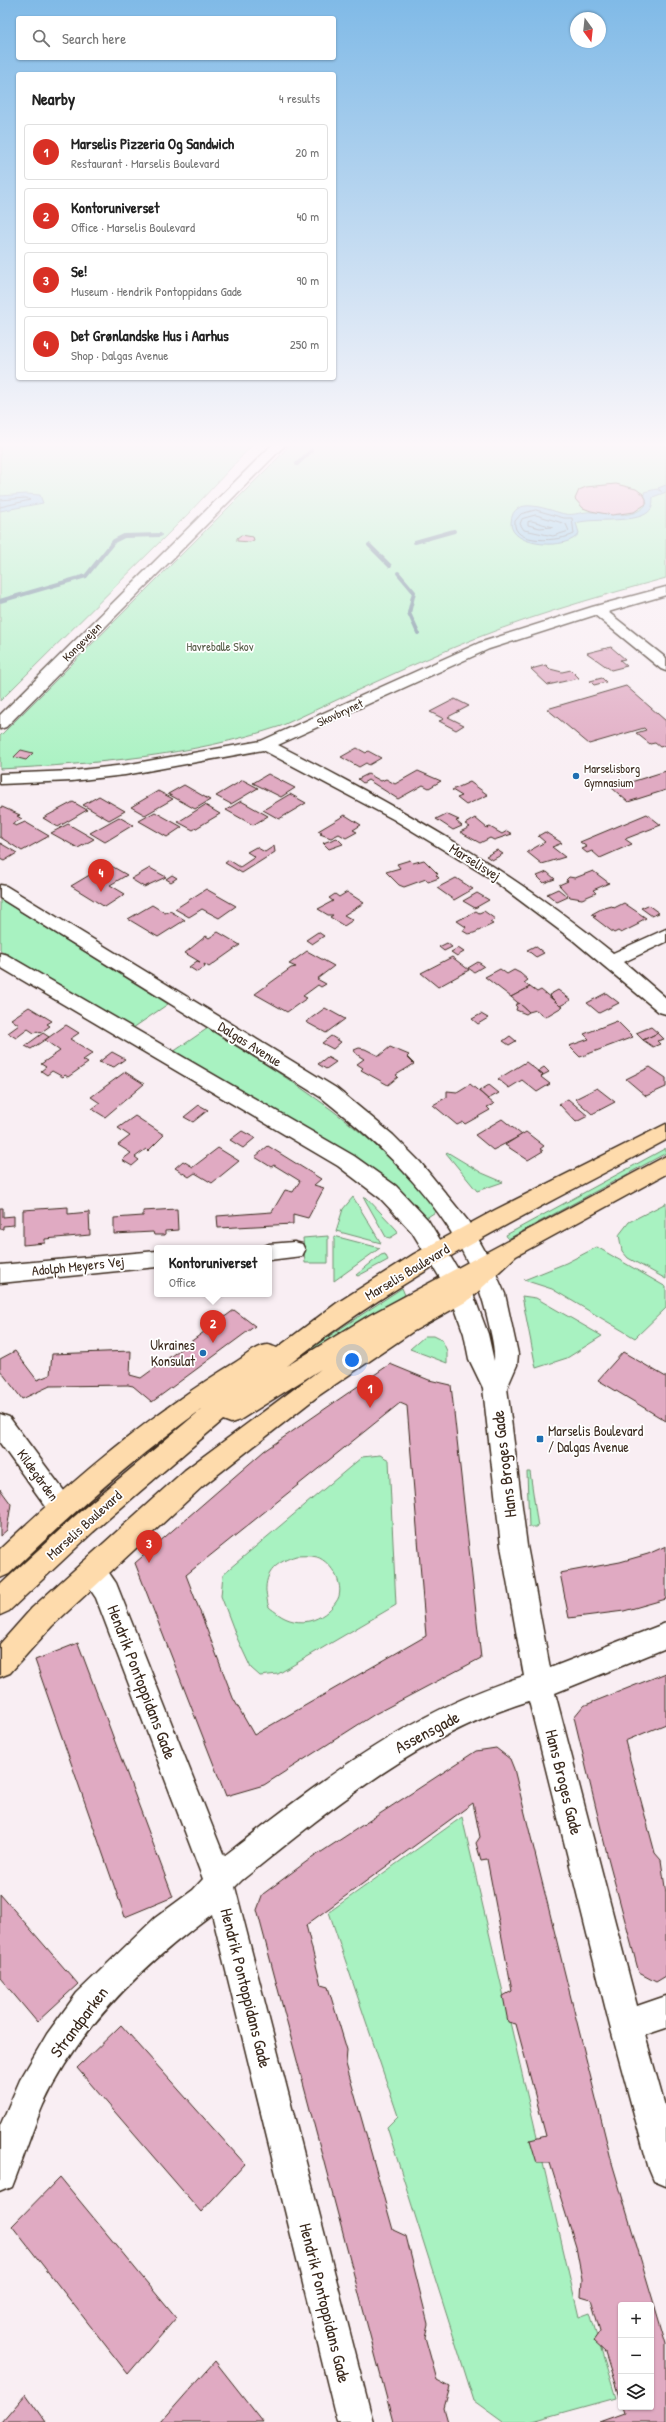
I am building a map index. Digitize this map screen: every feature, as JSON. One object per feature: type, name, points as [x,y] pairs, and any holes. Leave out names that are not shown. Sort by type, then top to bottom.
[{"type":"main road","name":"Marselis Boulevard","points":[[0,1603],[85,1524],[242,1389],[345,1309],[438,1252],[666,1132]]},
{"type":"main road","points":[[0,1664],[42,1617],[194,1478],[285,1407],[404,1326],[508,1250],[666,1164]]},
{"type":"main road","name":"Marselis Boulevard","points":[[172,1450],[348,1339],[458,1286]]},
{"type":"main road","points":[[0,1566],[61,1507],[146,1435],[226,1378],[345,1309]]},
{"type":"street","name":"Kongevejen","points":[[0,724],[170,554]]},
{"type":"street","name":"Skovbrynet","points":[[0,779],[72,776],[126,770],[264,745],[311,726],[484,646],[597,610],[666,591]]},
{"type":"street","points":[[597,610],[666,666]]},
{"type":"street","name":"Marselisvej","points":[[264,745],[320,773],[467,856],[526,895],[612,961],[666,1008]]},
{"type":"street","name":"Dalgas Avenue","points":[[0,890],[329,1093],[359,1115],[419,1173],[465,1238],[482,1268]]},
{"type":"street","points":[[612,961],[666,935]]},
{"type":"street","points":[[0,959],[346,1161],[388,1192],[420,1226],[438,1252]]},
{"type":"street","points":[[272,1252],[294,1250]]},
{"type":"street","name":"Hans Broges Gade","points":[[438,1252],[458,1286],[476,1334],[481,1359],[495,1388],[514,1546],[540,1685],[626,2026],[666,2169]]},
{"type":"street","name":"Adolph Meyers Vej","points":[[0,1274],[154,1259]]},
{"type":"street","name":"Hans Broges Gade","points":[[482,1268],[496,1302],[506,1357],[495,1388]]},
{"type":"street","name":"Kildegården","points":[[0,1424],[61,1507]]},
{"type":"street","name":"Hendrik Pontoppidans Gade","points":[[91,1571],[107,1591],[219,1883],[355,2422]]},
{"type":"street","name":"Assensgade","points":[[219,1883],[231,1869],[324,1796],[385,1755],[441,1722],[492,1699],[567,1676],[666,1635]]},
{"type":"street","name":"Strandparken","points":[[0,2175],[13,2135],[32,2092],[58,2045],[88,2004],[166,1929],[204,1901],[219,1883]]},
{"type":"street","points":[[626,2026],[666,2012]]},
{"type":"green space","points":[[0,554],[148,554],[0,701]]},
{"type":"green space","name":"Havreballe Skov","points":[[182,554],[666,554],[666,578],[584,601],[476,638],[281,726],[247,736],[212,745],[142,757],[0,769],[0,736]]},
{"type":"green space","points":[[0,899],[168,1004],[133,1028],[0,950]]},
{"type":"green space","points":[[208,1028],[301,1088],[360,1132],[413,1182],[437,1211],[426,1218],[389,1181],[359,1160],[173,1052]]},
{"type":"green space","points":[[666,1148],[666,1153],[508,1239],[506,1235]]},
{"type":"green space","points":[[447,1152],[482,1173],[503,1182],[477,1191],[446,1153]]},
{"type":"green space","points":[[353,1197],[381,1243],[336,1231],[343,1209]]},
{"type":"green space","points":[[366,1197],[397,1230],[398,1233],[390,1238],[386,1237],[364,1198]]},
{"type":"green space","points":[[666,1203],[666,1279],[628,1258],[622,1251],[619,1235],[629,1222]]},
{"type":"green space","points":[[328,1236],[328,1263],[305,1263],[303,1238]]},
{"type":"green space","points":[[334,1236],[380,1248],[334,1281]]},
{"type":"green space","points":[[597,1247],[666,1287],[666,1308],[635,1338],[552,1289],[524,1280],[566,1263]]},
{"type":"green space","points":[[385,1254],[388,1260],[358,1276],[356,1275],[381,1255]]},
{"type":"green space","points":[[402,1288],[405,1295],[295,1362],[293,1360]]},
{"type":"green space","points":[[522,1296],[536,1298],[602,1336],[567,1358],[536,1368]]},
{"type":"green space","points":[[425,1336],[434,1336],[442,1340],[447,1351],[447,1363],[410,1349]]},
{"type":"green space","points":[[380,1455],[389,1460],[396,1605],[278,1674],[260,1676],[251,1668],[237,1638],[221,1596],[223,1574],[362,1457]],"holes":[[[296,1556],[314,1556],[323,1560],[333,1570],[339,1583],[339,1596],[331,1609],[310,1621],[302,1622],[286,1619],[270,1608],[268,1604],[266,1585],[270,1573],[278,1564]]]},
{"type":"green space","points":[[527,1472],[530,1472],[538,1527],[529,1527]]},
{"type":"green space","points":[[462,1817],[579,2317],[590,2313],[616,2398],[529,2422],[503,2422],[474,2401],[387,2127],[398,2116],[329,1912]]},
{"type":"building","points":[[611,647],[625,659],[620,660],[627,666],[611,670],[587,653]]},
{"type":"building","points":[[546,665],[550,669],[562,672],[571,670],[579,678],[548,685],[531,669]]},
{"type":"building","points":[[602,678],[606,682],[594,685],[590,681]]},
{"type":"building","points":[[626,686],[666,721],[666,745],[660,747],[655,743],[650,744],[636,733],[646,730],[644,728],[589,744],[547,709]]},
{"type":"building","points":[[455,699],[469,706],[448,717],[464,725],[456,730],[439,721],[444,719],[430,712]]},
{"type":"building","points":[[357,748],[366,753],[368,751],[381,758],[369,765],[366,763],[359,767],[341,757]]},
{"type":"building","points":[[21,750],[33,753],[26,760],[14,757]]},
{"type":"building","points":[[418,771],[441,781],[429,788],[423,785],[398,799],[368,780],[363,783],[358,779],[368,774],[381,781],[386,779],[395,784]]},
{"type":"building","points":[[666,771],[666,790],[628,802],[612,788]]},
{"type":"building","points":[[268,774],[295,788],[281,797],[253,783]]},
{"type":"building","points":[[243,780],[258,788],[231,804],[216,796]]},
{"type":"building","points":[[470,782],[488,795],[466,805],[457,798],[462,796],[452,790]]},
{"type":"building","points":[[184,785],[210,800],[195,809],[168,794]]},
{"type":"building","points":[[158,791],[173,799],[145,815],[131,807]]},
{"type":"building","points":[[290,794],[306,803],[279,819],[263,810]]},
{"type":"building","points":[[99,796],[125,811],[109,820],[83,805]]},
{"type":"building","points":[[241,801],[268,816],[253,825],[226,810]]},
{"type":"building","points":[[73,802],[87,810],[58,827],[43,818]]},
{"type":"building","points":[[205,805],[220,814],[193,830],[178,822]]},
{"type":"building","points":[[2,807],[20,815],[17,816],[22,819],[12,824],[16,826],[25,822],[49,836],[22,851],[0,837],[0,808]]},
{"type":"building","points":[[155,812],[182,827],[167,837],[139,821]]},
{"type":"building","points":[[446,814],[459,820],[456,821],[462,826],[453,830],[436,819]]},
{"type":"building","points":[[647,814],[661,825],[625,839],[632,844],[600,858],[592,851],[587,853],[582,849],[587,847],[580,842]]},
{"type":"building","points":[[345,815],[361,825],[353,830],[357,832],[346,838],[339,834],[331,838],[320,834],[322,833],[318,831]]},
{"type":"building","points":[[119,817],[133,825],[105,842],[90,833]]},
{"type":"building","points":[[475,818],[487,828],[490,827],[502,834],[507,831],[512,834],[494,840],[490,838],[480,843],[460,832],[470,827],[465,824]]},
{"type":"building","points":[[68,824],[94,839],[78,848],[51,833]]},
{"type":"building","points":[[545,832],[562,843],[552,847],[565,857],[542,864],[527,852],[545,842],[538,836]]},
{"type":"building","points":[[337,838],[343,844],[329,849],[323,843]]},
{"type":"building","points":[[0,843],[17,853],[4,861],[0,859]]},
{"type":"building","points":[[274,846],[275,852],[242,873],[225,863],[229,860],[240,867],[255,857],[247,852],[256,847],[265,852]]},
{"type":"building","points":[[497,850],[503,854],[492,860],[486,856]]},
{"type":"building","points":[[410,860],[413,863],[424,860],[438,874],[436,875],[439,878],[428,882],[426,879],[404,887],[399,885],[386,872],[400,868],[397,864]]},
{"type":"building","points":[[108,864],[127,875],[110,885],[125,894],[105,907],[71,886]]},
{"type":"building","points":[[150,868],[166,877],[144,887],[131,879]]},
{"type":"building","points":[[593,871],[609,883],[593,890],[596,893],[582,899],[570,897],[559,885],[568,881],[566,880],[569,877],[575,878]]},
{"type":"building","points":[[547,872],[555,879],[544,883],[537,876]]},
{"type":"building","points":[[172,875],[177,878],[171,882],[166,879]]},
{"type":"building","points":[[456,878],[473,889],[454,900],[437,888]]},
{"type":"building","points":[[206,889],[236,906],[219,918],[202,909],[189,917],[175,909]]},
{"type":"building","points":[[558,889],[568,897],[557,902],[547,894]]},
{"type":"building","points":[[347,892],[364,903],[344,915],[353,920],[344,926],[330,917],[333,915],[328,915],[318,909],[333,901],[329,898],[335,894],[339,897]]},
{"type":"building","points":[[477,893],[489,900],[475,908],[463,901]]},
{"type":"building","points":[[624,903],[646,918],[637,923],[639,924],[621,933],[618,931],[614,933],[593,917],[596,916],[592,914],[601,909],[612,906],[614,908]]},
{"type":"building","points":[[152,905],[165,913],[170,911],[185,920],[158,937],[128,919]]},
{"type":"building","points":[[648,905],[659,913],[652,916],[641,908]]},
{"type":"building","points":[[476,911],[479,913],[484,911],[495,919],[490,922],[493,924],[474,933],[468,934],[463,931],[466,927],[457,921]]},
{"type":"building","points":[[218,932],[240,945],[209,967],[204,964],[205,967],[197,972],[189,967],[197,961],[200,962],[185,953],[206,936],[209,938]]},
{"type":"building","points":[[318,932],[324,936],[312,944],[306,940]]},
{"type":"building","points":[[447,943],[452,947],[444,951],[439,947]]},
{"type":"building","points":[[535,946],[544,953],[536,957],[527,950]]},
{"type":"building","points":[[458,948],[464,952],[457,956],[451,952]]},
{"type":"building","points":[[307,951],[334,966],[317,979],[326,984],[321,987],[318,985],[303,996],[307,998],[287,1012],[255,994],[291,968],[296,967],[289,964]]},
{"type":"building","points":[[452,957],[469,970],[438,987],[421,973]]},
{"type":"building","points":[[478,962],[484,966],[474,972],[468,968]]},
{"type":"building","points":[[500,969],[507,974],[514,970],[520,973],[528,980],[524,983],[530,987],[511,997],[485,977]]},
{"type":"building","points":[[530,987],[537,992],[541,990],[562,1007],[545,1017],[536,1010],[529,1012],[511,997]]},
{"type":"building","points":[[558,990],[571,1000],[560,1006],[549,995]]},
{"type":"building","points":[[606,993],[619,1003],[599,1013],[587,1003]]},
{"type":"building","points":[[519,1003],[529,1012],[526,1014],[516,1010],[517,1007],[515,1005]]},
{"type":"building","points":[[29,1007],[52,1021],[47,1024],[50,1026],[40,1033],[37,1031],[34,1033],[28,1029],[16,1038],[8,1033],[19,1025],[11,1019]]},
{"type":"building","points":[[325,1008],[345,1019],[326,1033],[306,1022]]},
{"type":"building","points":[[481,1014],[488,1018],[478,1024],[472,1019]]},
{"type":"building","points":[[617,1021],[633,1037],[580,1057],[569,1046],[589,1039],[584,1034]]},
{"type":"building","points":[[66,1025],[79,1033],[70,1039],[93,1053],[83,1060],[88,1063],[68,1077],[65,1075],[63,1077],[52,1071],[47,1075],[41,1071],[46,1067],[41,1064],[60,1051],[45,1040]]},
{"type":"building","points":[[651,1027],[658,1033],[643,1040],[636,1033]]},
{"type":"building","points":[[43,1033],[49,1037],[31,1049],[25,1046]]},
{"type":"building","points":[[658,1033],[664,1039],[657,1041],[660,1044],[653,1047],[643,1040]]},
{"type":"building","points":[[331,1036],[341,1042],[333,1049],[322,1043]]},
{"type":"building","points":[[510,1036],[516,1041],[509,1045],[503,1041]]},
{"type":"building","points":[[390,1047],[409,1055],[407,1057],[414,1064],[396,1075],[398,1077],[388,1085],[361,1070],[363,1068],[357,1064],[364,1059],[356,1054],[354,1050],[359,1048],[365,1049],[379,1056]]},
{"type":"building","points":[[112,1052],[125,1059],[114,1067],[99,1062]]},
{"type":"building","points":[[327,1057],[336,1062],[326,1069],[318,1064]]},
{"type":"building","points":[[526,1062],[543,1075],[541,1077],[550,1084],[537,1092],[522,1080],[509,1088],[498,1079]]},
{"type":"building","points":[[544,1067],[549,1072],[543,1075],[538,1071]]},
{"type":"building","points":[[650,1067],[666,1078],[666,1087],[646,1096],[626,1079]]},
{"type":"building","points":[[125,1072],[144,1084],[105,1117],[92,1109],[100,1103],[91,1097]]},
{"type":"building","points":[[470,1084],[494,1104],[487,1107],[490,1110],[465,1124],[463,1122],[457,1125],[433,1105],[447,1097],[447,1091],[457,1092]]},
{"type":"building","points":[[489,1085],[499,1093],[488,1099],[479,1091]]},
{"type":"building","points":[[597,1088],[615,1102],[592,1114],[575,1099]]},
{"type":"building","points":[[568,1099],[588,1116],[576,1122],[559,1104]]},
{"type":"building","points":[[199,1105],[208,1110],[193,1122],[184,1117]]},
{"type":"building","points":[[135,1116],[164,1135],[148,1151],[146,1149],[135,1157],[139,1160],[132,1166],[122,1160],[131,1153],[118,1145],[130,1136],[118,1128]]},
{"type":"building","points":[[502,1119],[522,1135],[493,1150],[475,1135]]},
{"type":"building","points":[[242,1131],[255,1138],[243,1148],[230,1140]]},
{"type":"building","points":[[526,1132],[544,1146],[540,1149],[543,1151],[528,1160],[505,1145]]},
{"type":"building","points":[[268,1146],[321,1179],[314,1185],[324,1188],[308,1218],[293,1214],[293,1224],[218,1228],[217,1216],[272,1212],[285,1190],[293,1192],[300,1181],[274,1165],[271,1167],[255,1157]]},
{"type":"building","points":[[218,1148],[239,1161],[212,1183],[195,1173],[189,1177],[175,1168],[183,1161],[193,1167]]},
{"type":"building","points":[[68,1207],[68,1214],[89,1212],[90,1235],[45,1239],[45,1243],[23,1245],[23,1210]]},
{"type":"building","points":[[0,1208],[3,1208],[3,1217],[14,1216],[14,1225],[3,1226],[3,1229],[0,1229]]},
{"type":"building","points":[[177,1209],[178,1230],[165,1231],[165,1235],[154,1235],[153,1232],[114,1234],[114,1218],[143,1216],[143,1211]]},
{"type":"building","points":[[234,1310],[255,1326],[152,1402],[133,1386],[128,1385],[50,1386],[22,1399],[0,1370],[0,1359],[15,1351],[37,1380],[50,1375],[52,1354],[131,1351],[130,1375],[141,1378]]},
{"type":"building","points":[[623,1352],[666,1377],[666,1421],[598,1380]]},
{"type":"building","points":[[390,1364],[429,1380],[451,1385],[481,1658],[375,1714],[264,1785],[226,1796],[135,1563],[264,1451]],"holes":[[[400,1403],[407,1406],[426,1636],[254,1735],[233,1698],[186,1575]]]},
{"type":"building","points":[[0,1489],[11,1504],[7,1530],[0,1536]]},
{"type":"building","points":[[666,1546],[666,1599],[624,1611],[569,1618],[560,1573],[620,1562],[648,1554]]},
{"type":"building","points":[[78,1643],[173,1897],[125,1917],[35,1660]]},
{"type":"building","points":[[666,1673],[666,1724],[625,1741],[655,1853],[661,1860],[666,1894],[666,1976],[656,1982],[639,1973],[607,1854],[574,1717],[583,1706]]},
{"type":"building","points":[[496,1748],[510,1759],[514,1769],[612,2163],[653,2302],[618,2302],[618,2393],[605,2352],[593,2341],[600,2331],[591,2300],[581,2297],[582,2279],[576,2247],[550,2163],[537,2163],[530,2140],[546,2136],[516,2024],[508,2022],[503,1996],[512,1991],[487,1859],[481,1860],[476,1843],[480,1837],[473,1803],[306,1925],[321,1985],[328,1987],[347,2050],[346,2064],[393,2230],[406,2236],[428,2324],[425,2337],[437,2380],[450,2387],[444,2408],[448,2422],[393,2422],[257,1910],[263,1894],[306,1862],[476,1751]]},
{"type":"building","points":[[0,1894],[78,1984],[37,2022],[0,1978]]},
{"type":"building","points":[[121,2025],[245,2164],[201,2212],[77,2068]]},
{"type":"building","points":[[60,2177],[176,2318],[128,2374],[12,2226]]},
{"type":"building","points":[[654,2304],[666,2344],[666,2422],[599,2422],[624,2413],[623,2410],[654,2410]]},
{"type":"building","points":[[215,2361],[263,2422],[161,2422],[191,2388]]},
{"type":"building","points":[[26,2394],[46,2422],[2,2422]]},
{"type":"waterway","points":[[0,601],[86,576],[104,554]]},
{"type":"waterway","points":[[378,554],[390,566]]},
{"type":"waterway","points":[[398,573],[414,592],[409,613],[418,633]]},
{"type":"place","name":"Marselisborg Gymnasium","points":[[576,776]]},
{"type":"place","name":"Det Grønlandske Hus i Aarhus","points":[[101,892]]},
{"type":"place","name":"Kontoruniverset","points":[[213,1343]]},
{"type":"place","name":"Ukraines Konsulat","points":[[203,1353]]},
{"type":"place","name":"Marselis Pizzeria Og Sandwich","points":[[370,1408]]},
{"type":"place","name":"Marselis Boulevard / Dalgas Avenue","points":[[540,1439]]},
{"type":"place","name":"Se!","points":[[149,1563]]}]
